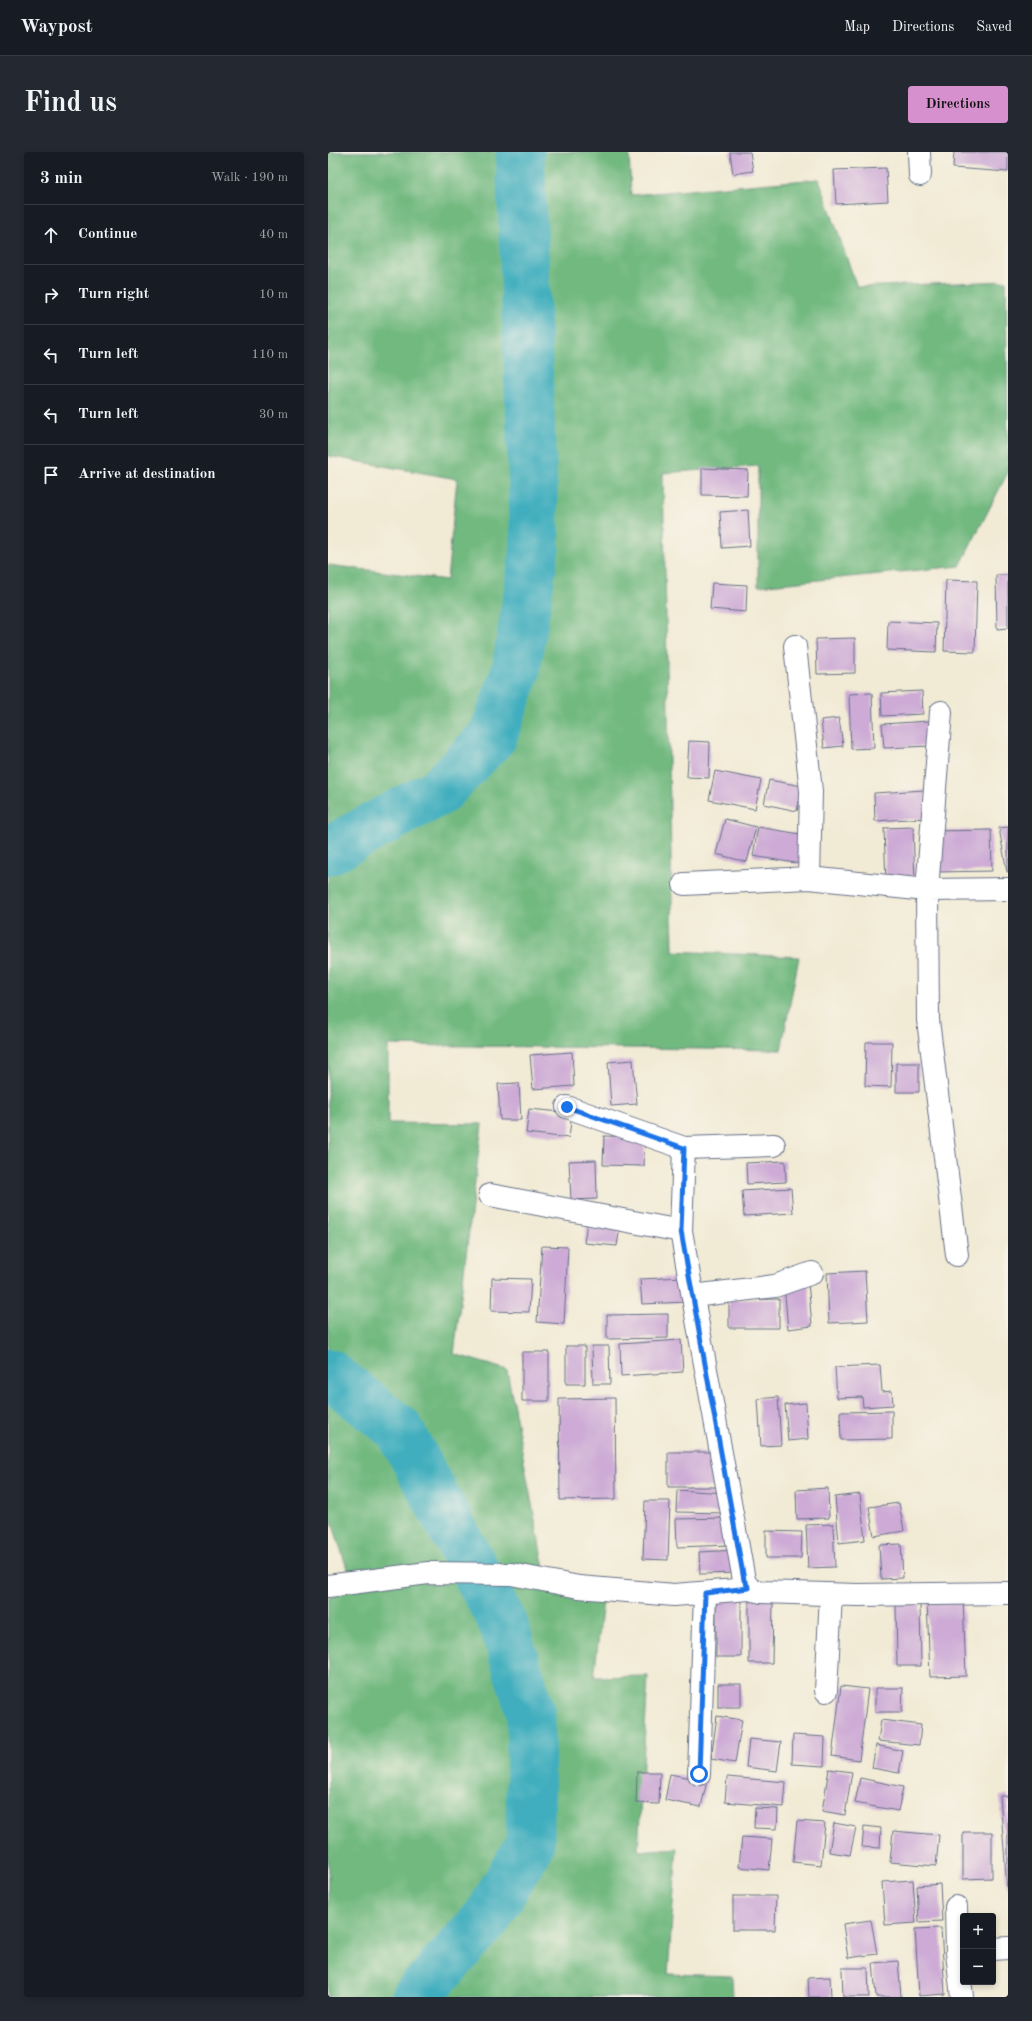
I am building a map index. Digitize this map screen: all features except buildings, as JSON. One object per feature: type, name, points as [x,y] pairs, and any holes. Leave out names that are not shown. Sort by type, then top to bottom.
[{"type":"street","points":[[918,152],[920,175]]},
{"type":"street","points":[[795,646],[811,791],[809,878]]},
{"type":"street","points":[[941,712],[927,890],[928,1020],[957,1255]]},
{"type":"street","points":[[684,884],[809,878],[927,890],[1008,889]]},
{"type":"street","points":[[567,1107],[684,1148],[774,1144]]},
{"type":"street","points":[[684,1148],[681,1231],[744,1580],[749,1588]]},
{"type":"street","points":[[490,1195],[681,1231]]},
{"type":"street","points":[[693,1296],[775,1286],[812,1273]]},
{"type":"street","points":[[328,1586],[428,1573],[511,1574],[579,1587],[674,1595],[749,1588],[762,1592],[830,1594],[1008,1593]]},
{"type":"street","points":[[699,1774],[705,1593]]},
{"type":"street","points":[[826,1691],[830,1594]]},
{"type":"street","points":[[956,1907],[960,1951]]},
{"type":"street","points":[[996,1949],[1008,1948]]},
{"type":"street","points":[[961,1985],[962,1997]]},
{"type":"green space","points":[[328,152],[629,152],[631,195],[819,179],[857,287],[1006,281],[1008,472],[960,566],[758,586],[758,466],[663,473],[673,951],[799,957],[781,1050],[388,1045],[388,1123],[482,1124],[454,1354],[507,1370],[545,1574],[605,1583],[594,1677],[648,1676],[638,1851],[677,1848],[668,1974],[732,1976],[733,1997],[328,1997],[328,1598],[354,1590],[328,1510],[328,565],[447,580],[457,479],[328,456]]},
{"type":"waterway","points":[[328,851],[440,791],[493,736],[516,670],[535,547],[520,152]]},
{"type":"waterway","points":[[328,1373],[399,1429],[503,1623],[531,1713],[530,1843],[487,1918],[416,1997]]},
{"type":"route","points":[[567,1107],[684,1148],[681,1231],[744,1580],[749,1588],[705,1593],[699,1774]]}]
